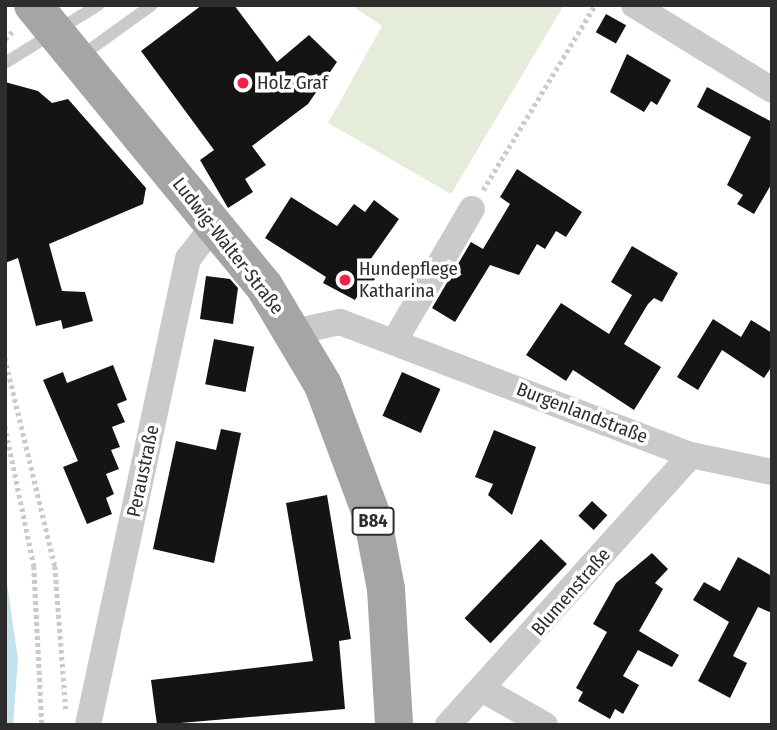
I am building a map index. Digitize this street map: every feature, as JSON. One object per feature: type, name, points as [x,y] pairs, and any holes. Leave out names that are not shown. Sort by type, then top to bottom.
[{"type":"main road","name":"Ludwig-Walter-Straße","points":[[23,18],[67,46],[214,225],[293,332],[323,385],[372,516],[386,589],[394,725]]},
{"type":"street","points":[[634,5],[772,90]]},
{"type":"street","points":[[396,340],[472,209]]},
{"type":"street","name":"Peraustraße","points":[[88,725],[188,259],[214,225]]},
{"type":"street","name":"Burgenlandstraße","points":[[293,332],[340,321],[396,340],[691,455],[760,469]]},
{"type":"street","points":[[760,469],[772,452]]},
{"type":"street","name":"Blumenstraße","points":[[449,725],[485,691],[691,455]]},
{"type":"street","points":[[485,691],[545,725]]},
{"type":"lane","points":[[67,46],[98,5]]},
{"type":"lane","points":[[5,62],[67,46],[152,5]]},
{"type":"path","points":[[472,209],[595,5]]},
{"type":"path","points":[[5,38],[23,18]]},
{"type":"path","points":[[5,358],[55,566],[67,725]]},
{"type":"path","points":[[5,426],[34,566],[42,725]]},
{"type":"green space","points":[[351,5],[564,5],[451,194],[328,123],[382,26]]},
{"type":"water","points":[[5,570],[18,659],[13,725],[5,725]]},
{"type":"building","name":"Holz Graf","points":[[202,5],[234,5],[277,62],[309,35],[337,62],[308,104],[252,146],[266,165],[245,179],[253,192],[228,208],[200,160],[214,150],[141,51]]},
{"type":"building","points":[[606,14],[626,25],[616,44],[596,32]]},
{"type":"building","points":[[627,54],[671,80],[657,105],[651,101],[644,112],[610,92]]},
{"type":"building","points":[[5,82],[38,91],[52,103],[68,99],[146,188],[143,204],[49,244],[62,291],[85,292],[93,321],[63,329],[61,320],[36,326],[18,258],[5,263]]},
{"type":"building","points":[[707,87],[772,122],[772,183],[754,214],[737,204],[743,195],[727,185],[751,137],[697,107]]},
{"type":"building","points":[[517,169],[582,212],[566,237],[556,231],[545,249],[537,244],[519,275],[490,265],[455,322],[432,308],[471,242],[483,249],[510,204],[500,197]]},
{"type":"building","points":[[291,197],[337,226],[354,204],[365,212],[374,200],[399,219],[363,270],[376,277],[366,295],[360,292],[355,300],[323,283],[326,277],[265,238]]},
{"type":"building","points":[[632,246],[678,273],[662,302],[654,298],[648,304],[624,344],[661,367],[634,410],[573,370],[566,381],[526,355],[561,303],[609,334],[632,295],[611,282]]},
{"type":"building","points":[[206,276],[230,279],[238,288],[233,324],[200,319]]},
{"type":"building","points":[[713,319],[741,337],[751,320],[772,333],[772,366],[764,378],[722,350],[698,390],[677,377]]},
{"type":"building","points":[[214,339],[254,347],[245,392],[205,384]]},
{"type":"building","points":[[113,365],[127,400],[117,404],[125,422],[112,427],[120,447],[111,450],[119,469],[106,474],[114,494],[106,498],[112,514],[87,524],[63,467],[78,461],[43,380],[63,372],[67,383]]},
{"type":"building","points":[[402,372],[440,389],[421,433],[382,416]]},
{"type":"building","points":[[221,429],[241,433],[214,563],[153,549],[176,441],[216,450]]},
{"type":"building","points":[[494,430],[536,447],[512,515],[488,495],[493,484],[475,477]]},
{"type":"building","points":[[327,495],[351,639],[339,641],[345,709],[157,725],[151,680],[313,661],[286,503]]},
{"type":"building","points":[[592,501],[607,515],[594,530],[578,516]]},
{"type":"building","points":[[541,539],[567,564],[490,643],[465,618]]},
{"type":"building","points":[[652,553],[668,569],[655,583],[663,589],[639,631],[679,655],[672,667],[638,650],[623,676],[639,685],[623,714],[615,709],[610,719],[578,701],[583,692],[576,688],[607,632],[593,624],[616,583]]},
{"type":"building","points":[[738,557],[772,576],[772,613],[758,607],[733,656],[747,663],[730,698],[698,681],[729,622],[693,600],[704,582],[720,591]]},
{"type":"place","name":"Holz Graf","points":[[243,83]]},
{"type":"place","name":"Hundepflege Katharina","points":[[345,280]]}]
